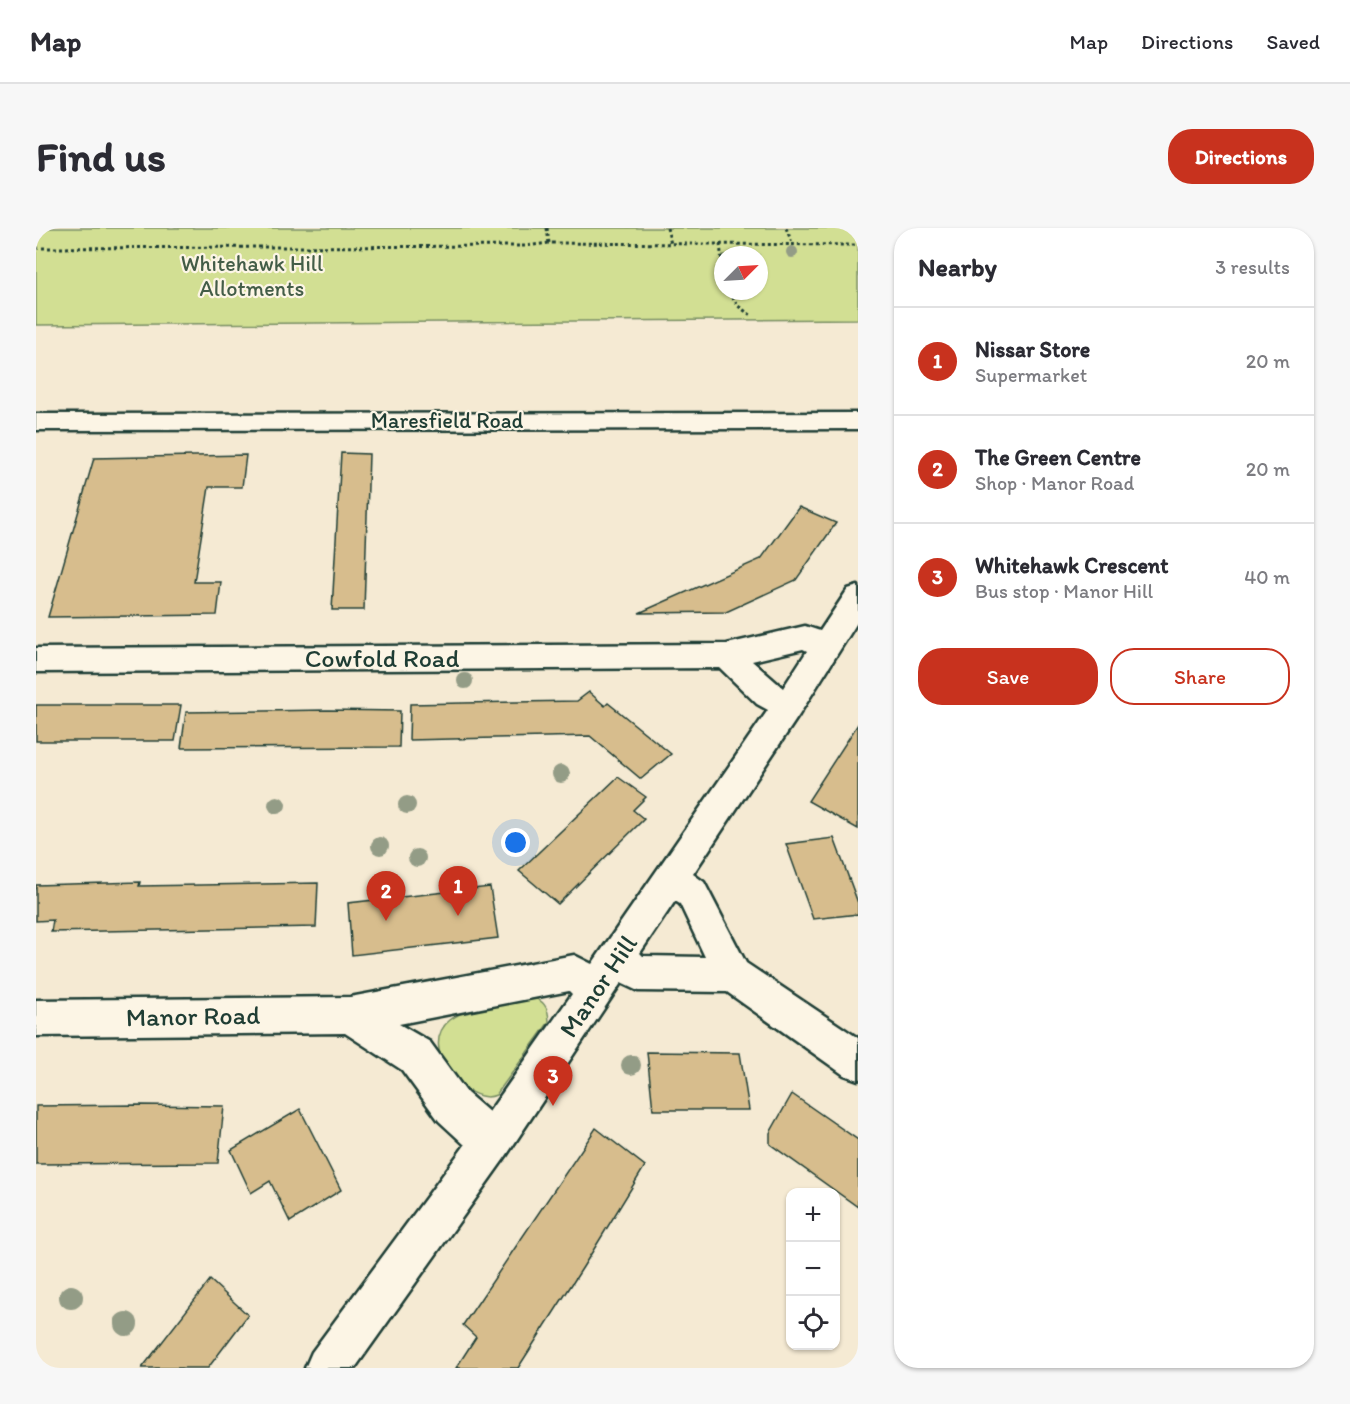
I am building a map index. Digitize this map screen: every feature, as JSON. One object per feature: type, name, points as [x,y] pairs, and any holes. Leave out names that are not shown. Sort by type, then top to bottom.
[{"type":"street","name":"Maresfield Road","points":[[36,422],[858,421]]},
{"type":"street","name":"Manor Hill","points":[[328,1368],[492,1142],[597,990],[616,958],[788,706],[858,597]]},
{"type":"street","name":"Cowfold Road","points":[[36,660],[727,656],[806,638],[826,647]]},
{"type":"street","points":[[727,656],[768,695],[788,706]]},
{"type":"street","points":[[672,879],[692,893],[733,975],[858,1061]]},
{"type":"street","points":[[616,958],[638,973],[733,975]]},
{"type":"street","name":"Manor Road","points":[[36,1018],[350,1015],[574,974],[597,990]]},
{"type":"street","points":[[350,1015],[416,1056],[453,1107],[492,1142]]},
{"type":"path","points":[[547,228],[549,243]]},
{"type":"path","points":[[667,228],[671,244]]},
{"type":"path","points":[[786,228],[793,245]]},
{"type":"path","points":[[36,248],[526,246],[549,243],[858,245]]},
{"type":"path","points":[[732,300],[742,311],[752,316]]},
{"type":"green space","name":"Whitehawk Hill Allotments","points":[[36,228],[858,228],[858,319],[36,325]]},
{"type":"green space","points":[[530,996],[544,1005],[548,1012],[549,1022],[496,1095],[485,1097],[472,1093],[449,1073],[438,1045],[441,1032],[450,1020],[467,1011]]},
{"type":"building","points":[[341,453],[369,454],[364,610],[332,610]]},
{"type":"building","points":[[246,455],[242,487],[209,487],[194,582],[221,582],[217,615],[48,617],[94,458]]},
{"type":"building","points":[[799,507],[836,523],[796,580],[726,612],[639,613],[761,559]]},
{"type":"building","points":[[589,692],[605,706],[608,703],[671,754],[641,779],[590,736],[409,740],[410,704],[577,701]]},
{"type":"building","points":[[36,705],[181,705],[175,741],[36,741]]},
{"type":"building","points":[[400,711],[399,747],[181,748],[186,712]]},
{"type":"building","points":[[858,724],[858,829],[808,801]]},
{"type":"building","points":[[618,777],[646,797],[633,810],[644,819],[558,904],[519,871]]},
{"type":"building","points":[[834,838],[858,903],[858,914],[813,919],[786,844]]},
{"type":"building","points":[[140,882],[139,886],[318,883],[316,927],[51,932],[53,920],[36,921],[36,885]]},
{"type":"building","points":[[490,887],[498,938],[352,955],[348,903]]},
{"type":"building","points":[[647,1052],[740,1053],[749,1110],[653,1110]]},
{"type":"building","points":[[792,1094],[858,1140],[858,1207],[840,1194],[840,1188],[831,1188],[770,1144],[770,1133]]},
{"type":"building","points":[[36,1106],[224,1106],[218,1163],[36,1164]]},
{"type":"building","points":[[300,1109],[341,1190],[290,1222],[270,1181],[251,1193],[231,1150]]},
{"type":"building","points":[[596,1128],[645,1166],[518,1368],[456,1368],[476,1337],[463,1325]]},
{"type":"building","points":[[210,1280],[248,1315],[208,1368],[142,1368]]},
{"type":"place","name":"Nissar Store","points":[[458,916]]},
{"type":"place","name":"The Green Centre","points":[[386,921]]},
{"type":"place","name":"Whitehawk Crescent","points":[[553,1106]]}]
